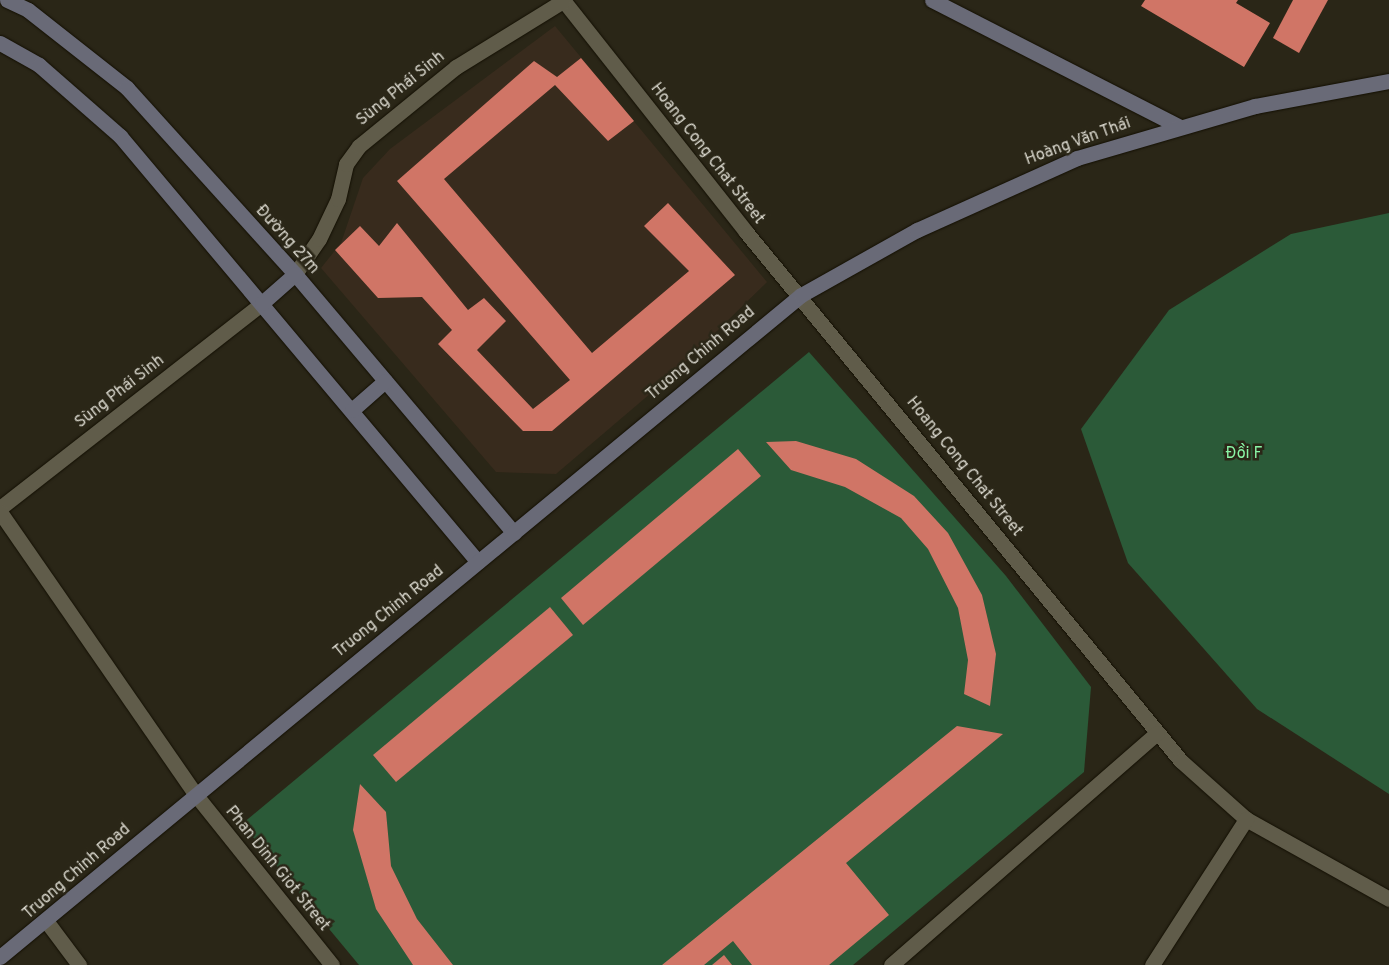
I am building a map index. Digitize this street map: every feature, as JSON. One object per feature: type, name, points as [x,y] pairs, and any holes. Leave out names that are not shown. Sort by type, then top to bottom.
[{"type":"street","name":"Đường 27m","points":[[7,0],[36,16],[127,88],[295,274],[514,532]]},
{"type":"street","name":"Sùng Phái Sinh","points":[[295,274],[319,239],[338,199],[346,164],[359,146],[456,67],[563,0]]},
{"type":"street","name":"Hoang Cong Chat Street","points":[[563,0],[1181,761],[1246,819],[1389,899]]},
{"type":"street","points":[[932,0],[1178,126]]},
{"type":"street","points":[[0,43],[39,66],[120,136],[478,562]]},
{"type":"street","name":"Hoàng Văn Thái","points":[[801,295],[1005,188],[1077,158],[1178,126],[1389,81]]},
{"type":"street","points":[[262,303],[295,274]]},
{"type":"street","name":"Truong Chinh Road","points":[[0,957],[47,922],[194,794],[801,295]]},
{"type":"street","name":"Sùng Phái Sinh","points":[[0,510],[262,303]]},
{"type":"street","points":[[352,410],[385,381]]},
{"type":"street","name":"Phan Dinh Giot Street","points":[[0,510],[194,794],[332,965]]},
{"type":"street","points":[[891,965],[1158,733]]},
{"type":"street","points":[[1152,965],[1246,819]]},
{"type":"street","points":[[47,922],[79,965]]},
{"type":"shaded area","points":[[555,26],[767,282],[671,376],[556,474],[496,472],[321,268],[341,243],[363,178],[390,149]]},
{"type":"green space","name":"Đồi F","points":[[1389,213],[1389,794],[1257,709],[1128,563],[1081,429],[1169,310],[1291,234]]},
{"type":"green space","points":[[809,352],[1006,576],[1091,687],[1084,772],[853,965],[359,965],[242,824]]},
{"type":"building","points":[[1145,0],[1238,0],[1236,3],[1270,23],[1244,67],[1141,6]]},
{"type":"building","points":[[1293,0],[1328,0],[1299,53],[1273,38]]},
{"type":"building","points":[[581,58],[634,121],[608,141],[555,85],[444,179],[592,353],[689,271],[644,226],[668,203],[735,275],[552,431],[523,431],[438,344],[452,330],[422,297],[378,298],[335,250],[360,226],[379,246],[397,223],[468,310],[484,298],[506,321],[477,350],[533,409],[570,380],[397,181],[534,61],[557,77]]},
{"type":"building","points":[[796,441],[856,459],[914,496],[948,533],[982,595],[996,654],[990,706],[964,694],[968,660],[958,608],[928,549],[901,518],[845,487],[791,470],[766,442]]},
{"type":"building","points":[[738,449],[761,476],[583,625],[561,598]]},
{"type":"building","points":[[550,607],[573,635],[396,782],[373,755]]},
{"type":"building","points":[[957,726],[1003,734],[846,863],[889,915],[829,965],[752,965],[733,941],[704,965],[662,965]]},
{"type":"building","points":[[360,784],[386,812],[391,866],[417,919],[453,965],[413,965],[376,909],[353,830]]},
{"type":"building","points":[[724,955],[732,965],[712,965]]}]
